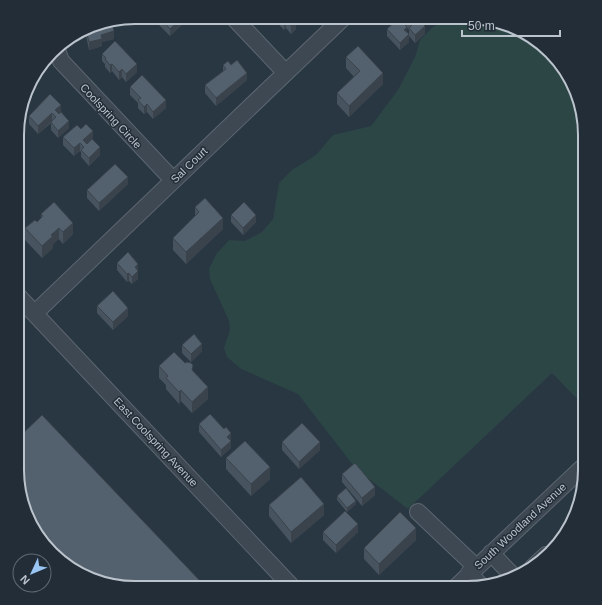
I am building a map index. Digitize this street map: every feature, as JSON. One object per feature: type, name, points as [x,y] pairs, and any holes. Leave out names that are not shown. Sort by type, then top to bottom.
[{"type":"street","points":[[240,24],[286,72]]},
{"type":"street","name":"Sal Court","points":[[34,313],[338,24]]},
{"type":"street","name":"Coolspring Circle","points":[[59,54],[61,61],[173,180]]},
{"type":"street","name":"East Coolspring Avenue","points":[[24,302],[286,581]]},
{"type":"street","name":"South Woodland Avenue","points":[[462,581],[578,472]]},
{"type":"street","points":[[418,512],[473,570],[478,580]]},
{"type":"street","points":[[491,553],[510,572]]},
{"type":"green space","points":[[439,24],[482,25],[516,35],[546,56],[567,86],[576,113],[578,128],[578,400],[552,373],[408,509],[356,469],[298,394],[241,369],[227,357],[224,348],[230,330],[229,321],[210,279],[209,269],[217,253],[229,240],[245,241],[262,232],[273,219],[279,183],[292,170],[316,155],[333,135],[371,126],[398,90],[415,57],[420,40],[433,27]]},
{"type":"building","points":[[165,24],[175,24],[170,29]]},
{"type":"building","points":[[392,24],[404,24],[407,27],[404,30],[409,34],[400,43],[387,29]]},
{"type":"building","points":[[411,24],[423,24],[425,26],[415,35],[409,28],[412,25]]},
{"type":"building","points":[[113,26],[114,31],[101,35],[102,39],[89,42],[87,35]]},
{"type":"building","points":[[115,41],[137,64],[126,74],[122,69],[119,72],[112,64],[110,65],[102,54]]},
{"type":"building","points":[[358,46],[383,73],[349,106],[337,93],[360,71],[346,57]]},
{"type":"building","points":[[237,60],[247,73],[216,98],[205,85],[226,69],[223,65],[228,61],[231,65]]},
{"type":"building","points":[[142,75],[166,100],[153,112],[147,104],[144,107],[138,100],[141,98],[130,87]]},
{"type":"building","points":[[50,94],[61,105],[55,110],[59,114],[61,112],[69,121],[58,131],[51,122],[56,117],[52,113],[38,126],[29,116]]},
{"type":"building","points":[[86,124],[93,131],[83,140],[87,144],[92,139],[100,147],[89,158],[81,150],[84,147],[80,143],[74,148],[63,137],[77,125],[81,129]]},
{"type":"building","points":[[115,164],[128,177],[99,203],[87,190]]},
{"type":"building","points":[[205,198],[223,218],[186,252],[173,238],[199,212],[195,207]]},
{"type":"building","points":[[54,202],[73,223],[63,232],[59,228],[42,246],[25,228],[35,220],[37,222],[43,216],[41,214]]},
{"type":"building","points":[[244,202],[256,215],[243,228],[231,215]]},
{"type":"building","points":[[128,252],[138,264],[135,267],[138,271],[132,277],[129,273],[127,274],[117,263]]},
{"type":"building","points":[[113,291],[128,308],[113,322],[97,306]]},
{"type":"building","points":[[194,334],[202,344],[191,354],[182,345]]},
{"type":"building","points":[[174,352],[185,363],[191,363],[193,365],[192,370],[208,387],[192,402],[181,390],[179,392],[166,378],[168,376],[159,366]]},
{"type":"building","points":[[210,414],[224,429],[226,427],[231,433],[227,437],[231,441],[221,450],[199,424]]},
{"type":"building","points":[[42,415],[200,581],[128,581],[106,577],[86,570],[56,549],[39,526],[32,513],[26,492],[24,477],[24,432]]},
{"type":"building","points":[[302,423],[320,442],[299,462],[282,442]]},
{"type":"building","points":[[245,441],[270,467],[251,484],[226,458]]},
{"type":"building","points":[[355,463],[375,487],[362,498],[342,474]]},
{"type":"building","points":[[301,477],[324,504],[291,532],[269,505]]},
{"type":"building","points":[[346,488],[356,501],[347,508],[337,496]]},
{"type":"building","points":[[345,511],[358,524],[336,545],[323,532]]},
{"type":"building","points":[[400,512],[416,528],[379,564],[364,548]]}]
